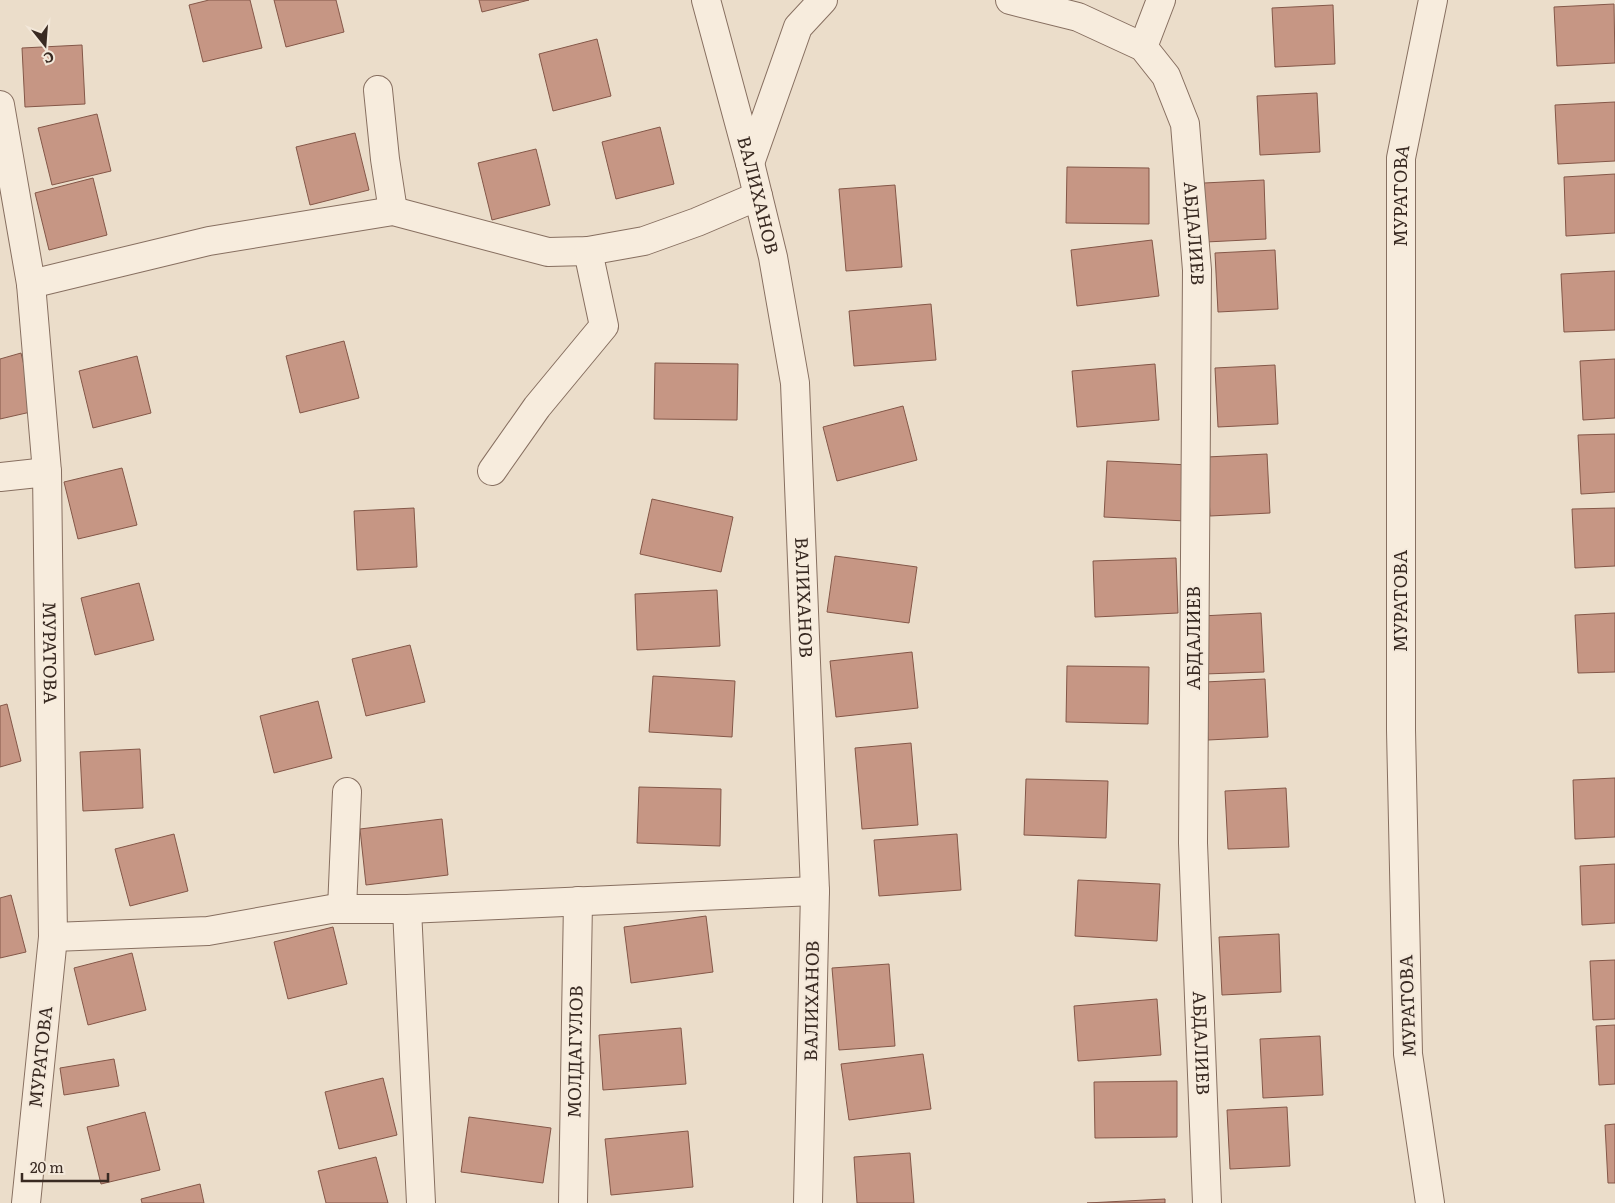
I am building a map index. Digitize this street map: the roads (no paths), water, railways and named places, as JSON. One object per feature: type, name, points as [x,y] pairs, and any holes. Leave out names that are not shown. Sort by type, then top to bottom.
[{"type":"street","name":"ВАЛИХАНОВ","points":[[706,0],[773,257],[795,383],[815,891],[808,1203]]},
{"type":"street","points":[[750,163],[798,27],[823,0]]},
{"type":"street","points":[[1010,0],[1039,3],[1078,17],[1143,47],[1161,0]]},
{"type":"street","name":"МУРАТОВА","points":[[1430,1203],[1408,1054],[1402,730],[1401,158],[1433,0]]},
{"type":"street","name":"АБДАЛИЕВ","points":[[1143,47],[1166,76],[1185,124],[1197,270],[1193,842],[1207,1203]]},
{"type":"street","points":[[378,90],[393,211]]},
{"type":"street","name":"МУРАТОВА","points":[[0,105],[31,284],[47,472],[53,937],[26,1203]]},
{"type":"street","points":[[31,284],[209,241],[393,211],[548,252],[588,251],[644,241],[697,222],[758,196]]},
{"type":"street","points":[[492,471],[537,407],[604,326],[588,251]]},
{"type":"street","points":[[0,477],[47,472]]},
{"type":"street","points":[[342,909],[347,792]]},
{"type":"street","points":[[53,937],[208,931],[331,909],[407,909],[815,891]]},
{"type":"street","name":"МОЛДАГУЛОВ","points":[[573,1203],[578,901]]},
{"type":"street","points":[[407,909],[421,1203]]}]
